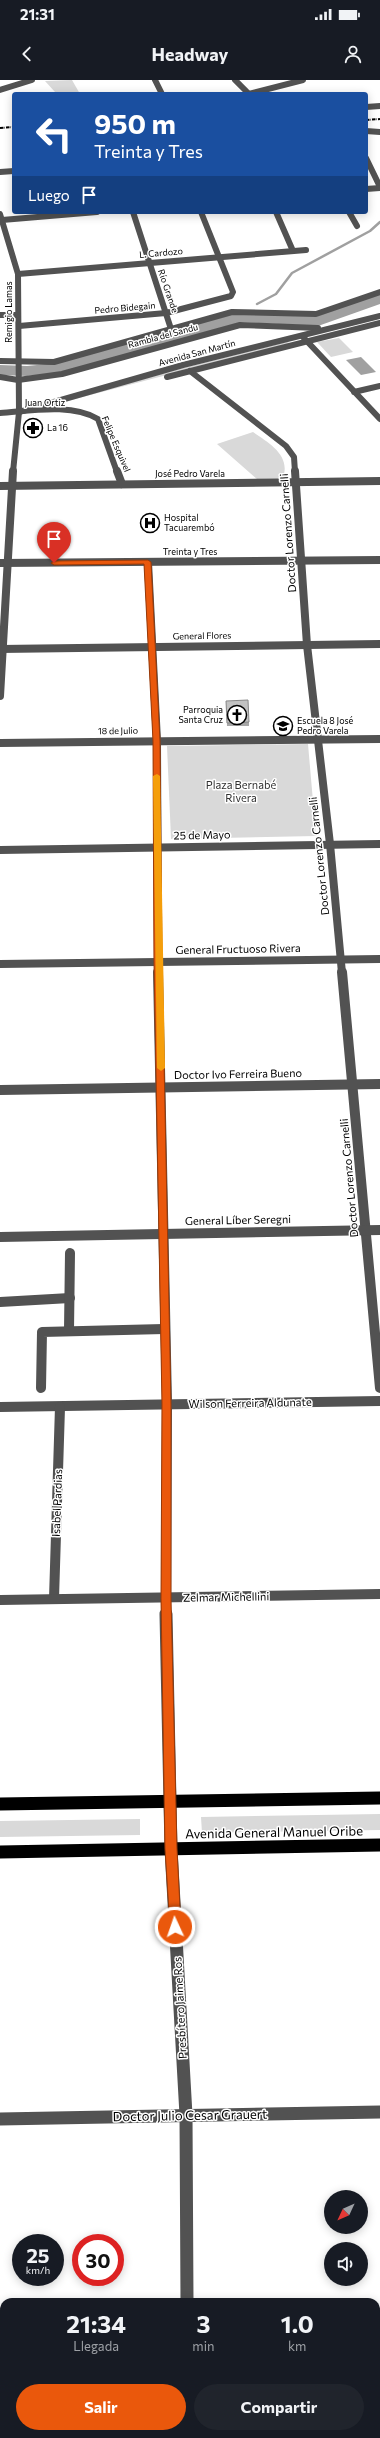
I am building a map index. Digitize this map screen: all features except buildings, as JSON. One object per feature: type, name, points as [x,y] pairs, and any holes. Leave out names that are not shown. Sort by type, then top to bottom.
[{"type":"main road","points":[[0,1804],[171,1800],[380,1798]]},
{"type":"main road","name":"Avenida General Manuel Oribe","points":[[0,1852],[380,1845]]},
{"type":"street","points":[[0,90],[32,80]]},
{"type":"street","points":[[155,80],[161,92]]},
{"type":"street","points":[[235,80],[247,92]]},
{"type":"street","points":[[257,92],[303,80]]},
{"type":"street","points":[[368,107],[380,106]]},
{"type":"street","points":[[368,131],[380,132]]},
{"type":"street","points":[[368,162],[380,187],[368,189]]},
{"type":"street","points":[[0,172],[12,171]]},
{"type":"street","points":[[1,217],[59,214]]},
{"type":"street","name":"Río Grande","points":[[134,214],[148,263],[171,329]]},
{"type":"street","points":[[202,214],[220,256]]},
{"type":"street","points":[[277,214],[293,251]]},
{"type":"street","points":[[350,214],[357,226]]},
{"type":"street","name":"Remigio Lamas","points":[[0,696],[4,563],[19,412],[18,274],[7,249],[1,217]]},
{"type":"street","name":"L. Cardozo","points":[[18,274],[306,250]]},
{"type":"street","name":"Pedro Bidegain","points":[[19,326],[166,313],[231,296],[233,292],[220,256]]},
{"type":"street","points":[[0,361],[18,363],[54,362],[240,311],[316,314],[380,292]]},
{"type":"street","points":[[0,315],[18,315]]},
{"type":"street","name":"Avenida San Martín","points":[[19,412],[168,369],[300,334],[380,316]]},
{"type":"street","name":"Avenida San Martín","points":[[35,412],[380,323]]},
{"type":"street","name":"Rambla del Sandu","points":[[0,377],[18,378],[62,374],[240,324],[309,326],[323,329]]},
{"type":"street","points":[[323,329],[329,335]]},
{"type":"street","points":[[300,334],[380,419]]},
{"type":"street","name":"Doctor Lorenzo Carnelli","points":[[190,371],[291,451],[294,457],[307,645],[330,844],[364,1230],[380,1388]]},
{"type":"street","points":[[354,392],[380,386]]},
{"type":"street","name":"Juan Ortiz","points":[[0,413],[35,412],[90,414]]},
{"type":"street","name":"Felipe Esquivel","points":[[90,414],[98,419],[122,484]]},
{"type":"street","name":"José Pedro Varela","points":[[0,486],[380,481]]},
{"type":"street","name":"Treinta y Tres","points":[[4,563],[380,560]]},
{"type":"street","name":"Presbítero Jaime Ros","points":[[148,562],[151,647],[157,741],[158,962],[164,1329],[167,1404],[166,1599],[171,1849],[186,2115],[187,2298]]},
{"type":"street","name":"General Flores","points":[[1,649],[380,644]]},
{"type":"street","name":"18 de Julio","points":[[0,743],[380,739]]},
{"type":"street","name":"25 de Mayo","points":[[0,850],[380,844]]},
{"type":"street","name":"General Fructuoso Rivera","points":[[0,964],[380,959]]},
{"type":"street","name":"Doctor Ivo Ferreira Bueno","points":[[0,1090],[380,1084]]},
{"type":"street","name":"General Líber Seregni","points":[[0,1237],[380,1230]]},
{"type":"street","points":[[69,1330],[70,1252]]},
{"type":"street","points":[[0,1302],[70,1298]]},
{"type":"street","points":[[41,1388],[42,1332],[69,1330],[164,1329]]},
{"type":"street","name":"Wilson Ferreira Aldunate","points":[[0,1407],[380,1401]]},
{"type":"street","name":"Isabel Pardias","points":[[54,1599],[60,1407]]},
{"type":"street","name":"Zelmar Michellini","points":[[0,1600],[166,1599],[380,1594]]},
{"type":"street","name":"Doctor Julio Cesar Grauert","points":[[0,2119],[380,2112]]},
{"type":"green space","points":[[72,80],[79,92],[55,92],[45,81]]},
{"type":"green space","points":[[339,338],[353,352],[331,357],[317,342]]},
{"type":"green space","points":[[287,342],[290,343],[52,405],[179,369]]},
{"type":"green space","points":[[253,432],[272,445],[281,456],[285,470],[283,478],[257,479],[217,444]]},
{"type":"green space","name":"Plaza Bernabé Rivera","points":[[308,744],[316,836],[171,839],[167,746]]},
{"type":"green space","points":[[380,1814],[380,1830],[202,1833],[201,1817]]},
{"type":"green space","points":[[140,1819],[140,1835],[0,1837],[0,1821]]},
{"type":"shaded area","points":[[361,357],[376,372],[361,375],[346,360]]},
{"type":"waterway","points":[[257,304],[276,294],[292,273],[370,231],[380,222]]},
{"type":"waterway","points":[[0,370],[27,371],[58,368],[241,317],[318,321],[380,299]]},
{"type":"railway","points":[[368,120],[380,119]]},
{"type":"railway","points":[[0,128],[12,127]]},
{"type":"slow traffic","points":[[157,776],[158,962],[161,1068]]},
{"type":"place","name":"La 16","points":[[33,428]]},
{"type":"place","name":"Hospital Tacuarembó","points":[[150,523]]},
{"type":"place","name":"Parroquia Santa Cruz","points":[[237,715]]},
{"type":"place","name":"Escuela 8 José Pedro Varela","points":[[283,726]]},
{"type":"route","points":[[54,563],[148,562],[151,647],[157,741],[158,962],[164,1329],[167,1404],[166,1599],[171,1849],[175,1927]]}]
